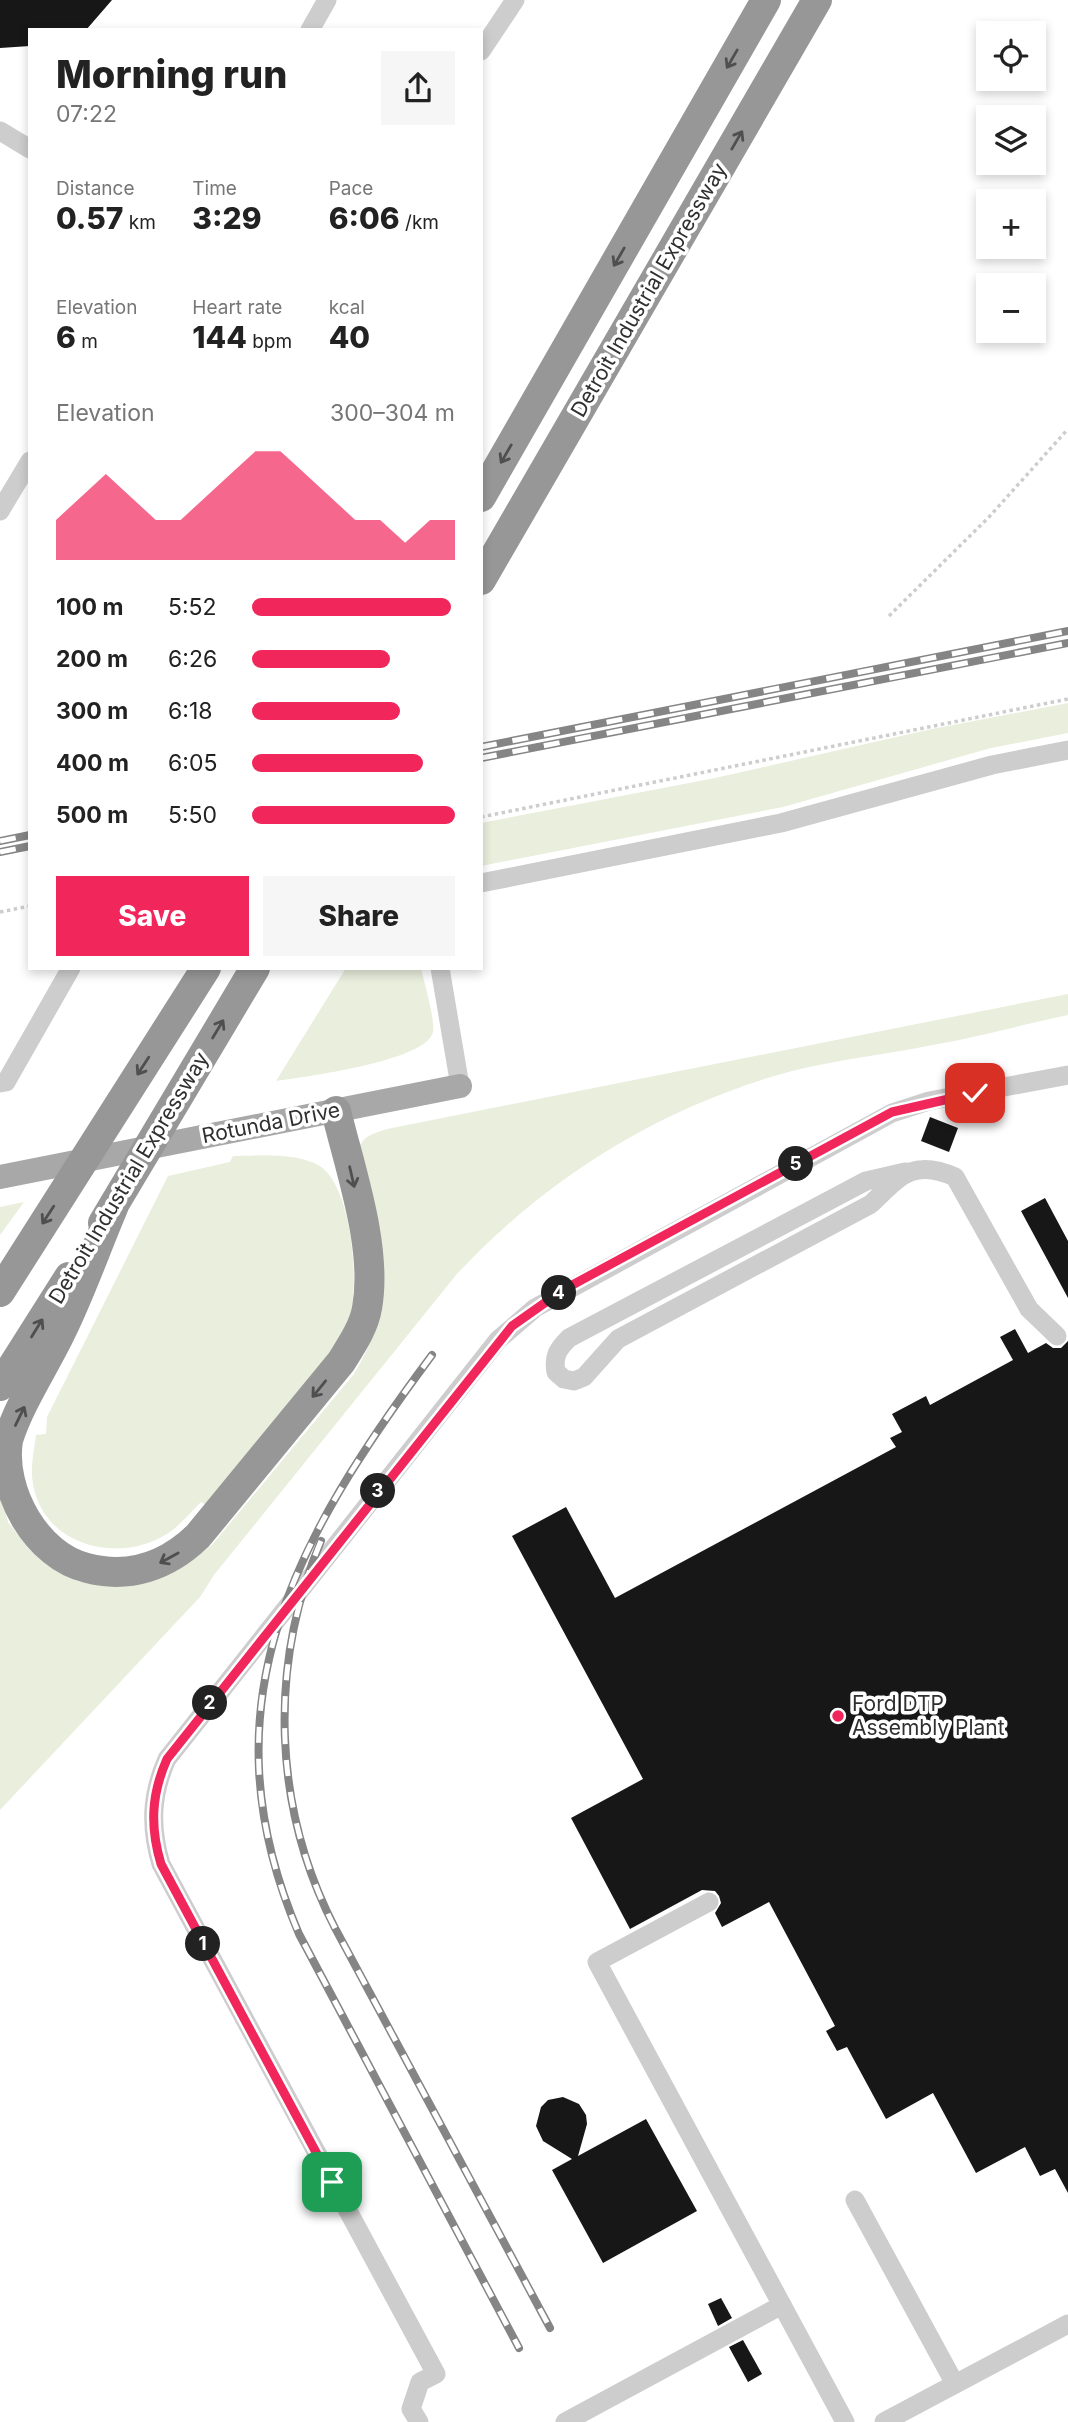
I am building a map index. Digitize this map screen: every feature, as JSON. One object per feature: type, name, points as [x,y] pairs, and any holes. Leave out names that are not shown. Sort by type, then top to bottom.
[{"type":"highway","name":"Detroit Industrial Expressway","points":[[483,494],[766,0]]},
{"type":"highway","name":"Detroit Industrial Expressway","points":[[483,577],[815,7]]},
{"type":"highway","points":[[0,1292],[205,970]]},
{"type":"highway","name":"Detroit Industrial Expressway","points":[[0,1386],[113,1208],[254,970]]},
{"type":"highway","points":[[113,1208],[62,1331],[8,1441],[6,1461],[13,1497],[21,1516],[37,1537],[57,1555],[78,1566],[103,1573],[128,1573],[152,1567],[175,1556],[198,1536],[341,1362],[357,1333],[367,1309],[368,1258],[336,1111]]},
{"type":"highway","points":[[0,1279],[22,1255]]},
{"type":"main road","name":"Rotunda Drive","points":[[6,1176],[460,1086]]},
{"type":"street","points":[[483,48],[515,0]]},
{"type":"street","points":[[311,28],[323,1]]},
{"type":"street","points":[[0,131],[28,148]]},
{"type":"street","points":[[0,511],[28,464]]},
{"type":"street","points":[[483,883],[781,823],[992,765],[1068,750]]},
{"type":"street","points":[[0,1083],[6,1082],[70,970]]},
{"type":"street","points":[[440,970],[460,1086]]},
{"type":"street","points":[[419,2422],[411,2409],[420,2382],[436,2374],[161,1864],[154,1839],[153,1802],[167,1759],[498,1340],[535,1308],[892,1112],[929,1101],[1068,1075]]},
{"type":"street","points":[[905,1172],[871,1204],[618,1339],[584,1377],[574,1381],[564,1379],[556,1372],[554,1361],[557,1350],[569,1338],[866,1181],[905,1172],[924,1168],[940,1170],[955,1177],[1029,1309],[1058,1336]]},
{"type":"street","points":[[709,1902],[597,1962],[845,2422]]},
{"type":"street","points":[[855,2200],[956,2384]]},
{"type":"street","points":[[565,2422],[782,2305]]},
{"type":"street","points":[[884,2422],[1068,2324]]},
{"type":"path","points":[[889,616],[989,517],[1068,429]]},
{"type":"path","points":[[483,817],[1068,699]]},
{"type":"path","points":[[0,912],[28,906]]},
{"type":"green space","points":[[1068,703],[1068,733],[991,748],[783,807],[483,866],[483,823],[715,778],[932,729]]},
{"type":"green space","points":[[345,970],[421,970],[433,1026],[433,1032],[426,1042],[410,1051],[363,1066],[276,1081]]},
{"type":"green space","points":[[1068,994],[1068,1015],[920,1048],[828,1063],[744,1086],[653,1125],[609,1149],[568,1177],[491,1240],[456,1275],[214,1575],[200,1597],[0,1810],[0,1494],[8,1522],[28,1548],[42,1561],[77,1581],[102,1586],[187,1564],[212,1545],[354,1374],[369,1345],[378,1317],[381,1264],[359,1149],[366,1138],[387,1129]]},
{"type":"green space","points":[[233,1156],[298,1158],[318,1165],[329,1175],[338,1189],[344,1208],[352,1251],[354,1290],[346,1328],[336,1350],[207,1506],[201,1502],[174,1529],[151,1542],[108,1548],[88,1544],[69,1536],[52,1523],[40,1506],[32,1478],[36,1435],[46,1434],[47,1417],[168,1176],[230,1162]]},
{"type":"green space","points":[[24,1202],[0,1235],[0,1207]]},
{"type":"building","points":[[0,0],[112,0],[88,28],[28,28],[28,46],[0,48]]},
{"type":"building","points":[[930,1117],[958,1128],[949,1152],[921,1141]]},
{"type":"building","points":[[1045,1198],[1068,1241],[1068,1298],[1021,1211]]},
{"type":"building","name":"Ford DTP Assembly Plant","points":[[1015,1329],[1028,1353],[1046,1343],[1053,1348],[1061,1348],[1068,1341],[1068,2193],[1055,2169],[1040,2176],[1025,2147],[976,2173],[933,2093],[886,2119],[847,2047],[837,2051],[826,2031],[835,2026],[769,1902],[722,1927],[715,1913],[721,1903],[719,1896],[715,1891],[702,1890],[630,1929],[571,1818],[643,1779],[512,1536],[566,1507],[615,1598],[896,1447],[890,1438],[902,1432],[892,1414],[926,1396],[930,1405],[1013,1360],[1000,1337]]},
{"type":"building","points":[[563,2097],[579,2104],[586,2115],[587,2124],[578,2156],[646,2119],[697,2211],[603,2263],[552,2170],[572,2159],[543,2141],[536,2126],[541,2107],[548,2100]]},
{"type":"building","points":[[721,2298],[732,2318],[718,2326],[708,2304]]},
{"type":"building","points":[[743,2340],[762,2374],[748,2382],[729,2347]]},
{"type":"railway","points":[[483,747],[1068,631]]},
{"type":"railway","points":[[483,758],[1068,643]]},
{"type":"railway","points":[[0,841],[28,835]]},
{"type":"railway","points":[[0,852],[28,846]]},
{"type":"railway","points":[[432,1355],[383,1423],[340,1491],[304,1559],[277,1628],[262,1699],[259,1773],[271,1851],[299,1934],[519,2348]]},
{"type":"railway","points":[[321,1541],[304,1589],[292,1637],[286,1687],[285,1736],[289,1786],[299,1834],[314,1882],[335,1928],[550,2328]]},
{"type":"place","name":"Ford DTP Assembly Plant","points":[[838,1716]]},
{"type":"route","points":[[332,2182],[161,1864],[154,1839],[153,1802],[158,1779],[167,1759],[498,1340],[512,1326],[563,1290],[892,1112],[929,1101],[975,1093]]}]
